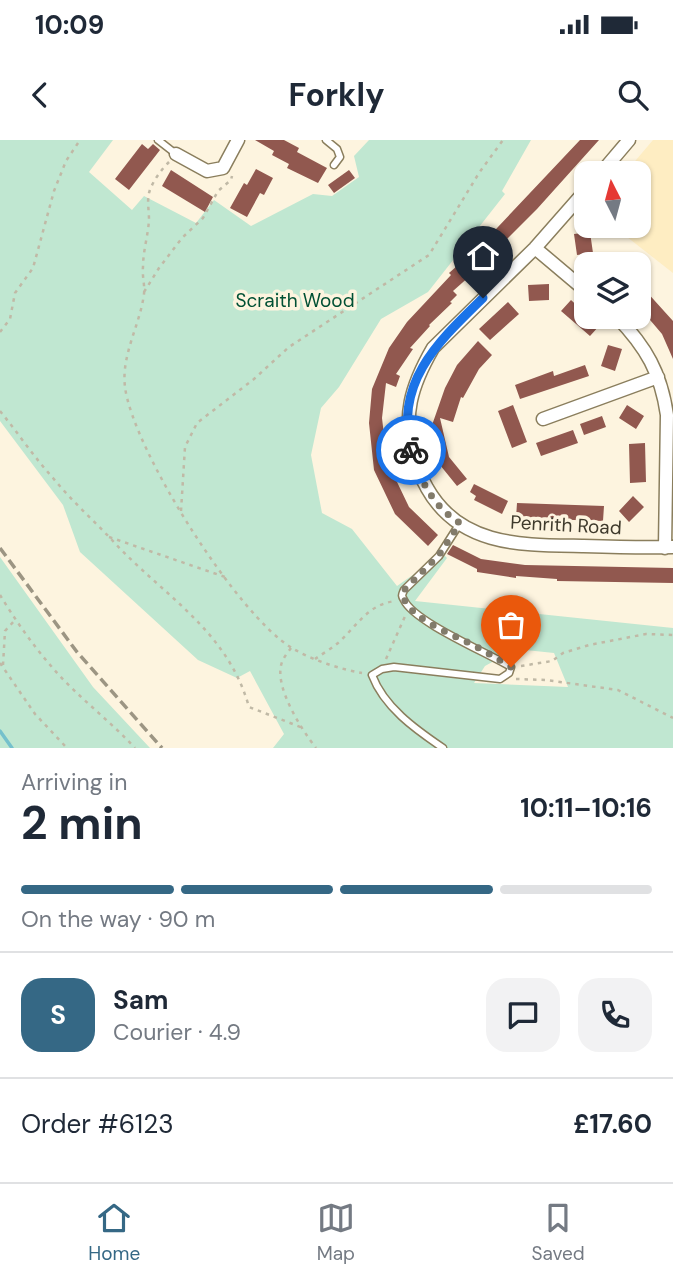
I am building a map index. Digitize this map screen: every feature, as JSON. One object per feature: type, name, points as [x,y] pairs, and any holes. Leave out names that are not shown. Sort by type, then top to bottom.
[{"type":"street","points":[[176,154],[207,171],[223,168],[238,140]]},
{"type":"street","points":[[611,161],[628,140]]},
{"type":"street","name":"Penrith Road","points":[[574,204],[535,248],[433,348],[412,391],[408,417],[409,442],[416,469],[445,514],[499,541],[530,545],[669,547]]},
{"type":"street","points":[[535,248],[574,281]]},
{"type":"street","points":[[627,329],[647,352],[664,394],[667,415],[669,547]]},
{"type":"street","points":[[543,419],[658,377]]},
{"type":"lane","points":[[158,140],[176,154]]},
{"type":"lane","points":[[326,140],[337,149],[340,157],[334,165]]},
{"type":"lane","points":[[443,748],[413,728],[378,690],[372,675],[382,669],[394,667],[500,678],[509,673],[511,667],[438,629],[409,608],[403,600],[404,590],[439,555],[460,523]]},
{"type":"path","points":[[0,332],[10,319],[15,293],[33,268],[54,191],[66,161],[80,140]]},
{"type":"path","points":[[181,512],[185,447],[197,422],[254,379],[289,347],[429,255],[479,173],[503,140]]},
{"type":"path","points":[[144,292],[142,270],[149,222],[149,194],[160,171],[176,154]]},
{"type":"path","points":[[223,168],[233,173],[231,180],[218,191],[204,218],[182,238],[144,292],[127,356],[125,385],[132,417],[151,459],[187,524],[243,600],[276,636],[291,648],[314,659],[372,675]]},
{"type":"path","points":[[0,411],[54,480],[109,537],[203,626],[228,657],[243,684],[249,707],[303,728]]},
{"type":"path","points":[[109,537],[225,577]]},
{"type":"path","points":[[0,595],[15,620],[59,675],[135,748]]},
{"type":"path","points":[[314,659],[337,644],[367,612],[380,603],[403,600]]},
{"type":"path","points":[[382,669],[409,608]]},
{"type":"path","points":[[3,667],[5,631],[15,620]]},
{"type":"path","points":[[511,667],[552,661],[563,653],[589,645],[646,634],[673,635]]},
{"type":"path","points":[[291,648],[281,663],[281,679],[293,711],[316,748]]},
{"type":"path","points":[[0,663],[35,714],[67,748]]},
{"type":"path","points":[[500,678],[546,680],[618,690],[673,718]]},
{"type":"shaded area","points":[[653,140],[673,140],[673,273],[651,256],[651,252],[646,252],[628,238],[651,238],[651,161],[635,161]]},
{"type":"green space","name":"Scraith Wood","points":[[0,140],[113,140],[89,172],[132,210],[144,196],[196,223],[214,200],[251,226],[313,194],[332,196],[359,177],[354,156],[369,140],[531,140],[502,191],[505,194],[428,292],[381,319],[339,387],[321,408],[311,455],[322,513],[352,529],[397,586],[443,554],[447,558],[415,601],[673,628],[673,748],[273,748],[284,734],[250,671],[237,678],[198,660],[80,552],[63,505],[0,421]],"holes":[[[516,649],[554,653],[568,687],[474,683],[485,666]]]},
{"type":"green space","points":[[0,557],[93,687],[150,748],[0,748]]},
{"type":"building","points":[[255,140],[284,140],[299,148],[297,152],[327,168],[318,183],[287,168],[289,164],[272,155],[274,151]]},
{"type":"building","points":[[580,140],[599,140],[580,161],[574,161],[574,168],[489,259],[453,291],[457,295],[450,302],[452,303],[410,348],[413,349],[396,374],[400,376],[396,387],[386,383],[382,418],[387,461],[409,507],[438,535],[428,546],[395,514],[374,470],[369,423],[372,389],[389,348],[407,322],[451,275],[449,273],[481,245]]},
{"type":"building","points":[[142,144],[148,149],[153,144],[160,150],[129,190],[115,179]]},
{"type":"building","points":[[256,169],[273,178],[264,195],[260,193],[247,217],[230,208],[244,183],[247,185]]},
{"type":"building","points":[[171,170],[213,197],[205,212],[162,186]]},
{"type":"building","points":[[349,170],[355,178],[334,193],[328,185]]},
{"type":"building","points":[[575,238],[591,238],[593,252],[577,252]]},
{"type":"building","points":[[549,284],[549,300],[529,301],[528,285]]},
{"type":"building","points":[[651,297],[673,321],[673,359],[662,334],[651,321]]},
{"type":"building","points":[[571,300],[574,303],[574,322],[561,311]]},
{"type":"building","points":[[508,302],[519,314],[490,340],[479,329]]},
{"type":"building","points":[[582,329],[596,329],[590,336]]},
{"type":"building","points":[[478,341],[492,355],[479,369],[463,398],[461,397],[453,422],[440,418],[449,457],[467,479],[457,486],[440,465],[431,428],[445,388],[457,365]]},
{"type":"building","points":[[608,345],[622,349],[615,371],[601,366]]},
{"type":"building","points":[[585,365],[589,376],[520,399],[515,385],[553,371],[554,376]]},
{"type":"building","points":[[513,405],[527,442],[512,448],[498,411]]},
{"type":"building","points":[[627,405],[644,416],[636,429],[619,418]]},
{"type":"building","points":[[602,416],[606,427],[584,435],[580,424]]},
{"type":"building","points":[[573,430],[578,443],[541,456],[536,443]]},
{"type":"building","points":[[645,443],[646,482],[630,483],[629,444]]},
{"type":"building","points":[[474,484],[508,501],[502,514],[474,500],[476,496],[470,492]]},
{"type":"building","points":[[633,496],[644,507],[629,522],[619,511]]},
{"type":"building","points":[[517,503],[604,506],[603,521],[516,518]]},
{"type":"building","points":[[453,545],[481,559],[525,565],[673,568],[673,583],[557,581],[477,572],[477,569],[447,554]]},
{"type":"waterway","points":[[0,731],[12,748]]},
{"type":"railway","points":[[0,548],[77,652],[162,748]]},
{"type":"way so far","points":[[411,450],[416,469],[432,497],[445,514],[460,523],[439,555],[404,590],[403,600],[409,608],[438,629],[470,643],[511,667]]},
{"type":"route","points":[[411,450],[408,417],[412,391],[422,368],[433,348],[483,298]]}]
